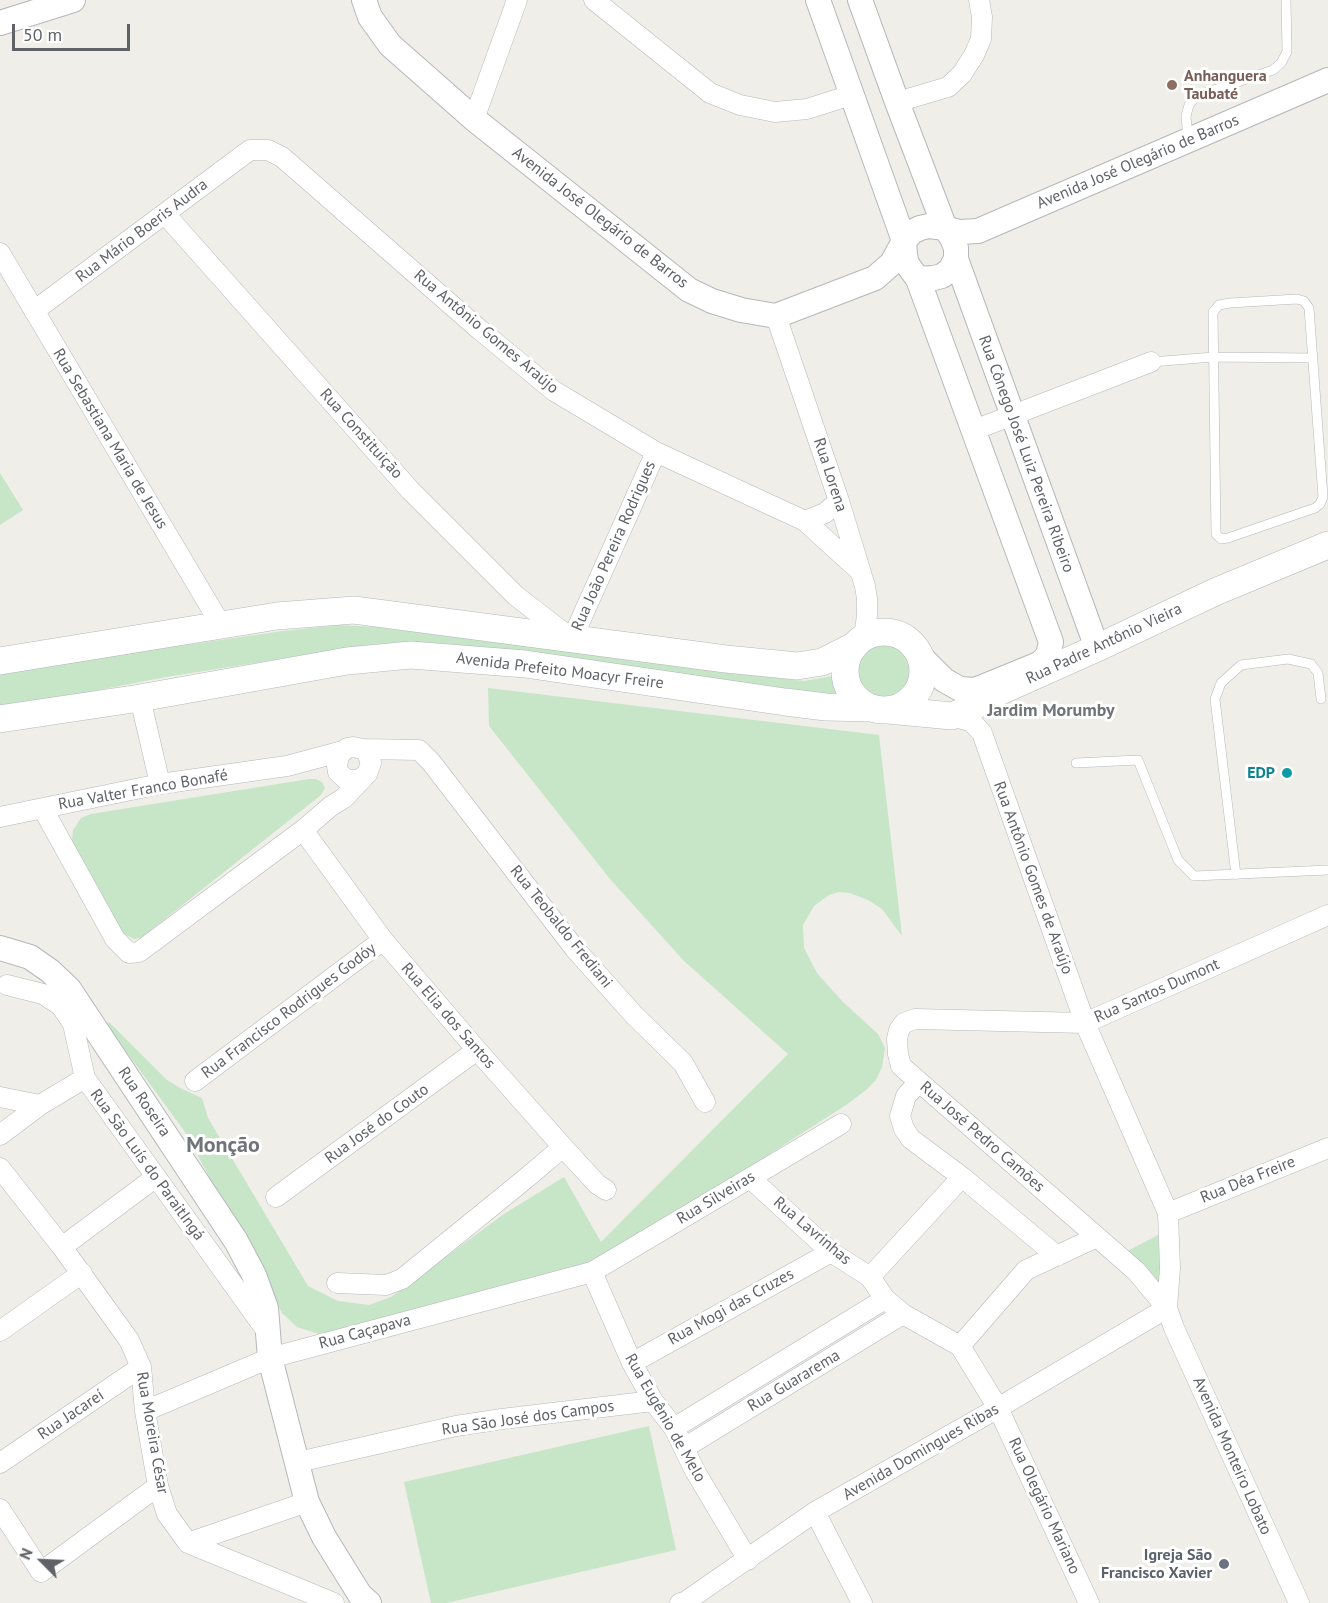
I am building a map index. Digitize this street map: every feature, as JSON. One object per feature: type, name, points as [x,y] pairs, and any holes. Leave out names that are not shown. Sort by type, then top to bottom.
[{"type":"main road","name":"Rua Padre Antônio Vieira","points":[[992,695],[1215,592],[1328,545]]},
{"type":"main road","name":"Avenida Prefeito Moacyr Freire","points":[[0,661],[277,616],[354,610],[726,659],[797,666],[822,663],[875,633],[886,632],[897,634],[916,647],[924,669],[918,692],[910,701],[900,707],[880,709]]},
{"type":"main road","points":[[859,642],[848,657],[845,669],[847,682],[852,694],[861,703],[880,709]]},
{"type":"main road","name":"Avenida Prefeito Moacyr Freire","points":[[0,719],[140,698],[347,661],[411,655],[525,664],[785,702],[952,716]]},
{"type":"main road","points":[[952,716],[972,708],[992,695]]},
{"type":"street","points":[[0,23],[73,0]]},
{"type":"street","name":"Avenida José Olegário de Barros","points":[[364,0],[370,17],[390,45],[474,119],[689,290],[712,301],[741,310],[776,316]]},
{"type":"street","points":[[474,119],[517,0]]},
{"type":"street","points":[[594,0],[710,93],[740,105],[775,112],[807,109],[851,95]]},
{"type":"street","points":[[818,0],[904,241],[907,264],[918,279],[974,430],[1151,362]]},
{"type":"street","name":"Rua Cônego José Luiz Pereira Ribeiro","points":[[860,0],[945,228],[956,248],[956,259],[1096,648]]},
{"type":"street","points":[[897,102],[948,87],[962,74],[981,39],[982,17],[979,0]]},
{"type":"street","name":"Avenida José Olegário de Barros","points":[[945,228],[968,233],[978,231],[1328,80]]},
{"type":"street","name":"Rua Mário Boeris Audra","points":[[34,311],[250,150]]},
{"type":"street","name":"Rua Antônio Gomes Araújo","points":[[250,150],[268,150],[282,157],[480,330],[554,391],[656,452],[806,522],[860,571]]},
{"type":"street","name":"Rua Constituição","points":[[165,214],[410,490],[516,596],[572,639]]},
{"type":"street","points":[[776,316],[875,278],[892,263],[904,241],[912,232],[929,226],[945,228]]},
{"type":"street","name":"Rua Sebastiana Maria de Jesus","points":[[0,253],[220,625]]},
{"type":"street","points":[[918,279],[942,276],[950,270],[956,259]]},
{"type":"street","name":"Rua Lorena","points":[[776,316],[839,501],[865,586],[867,599],[859,642]]},
{"type":"street","name":"Avenida Prefeito Moacyr Freire","points":[[921,657],[944,680],[960,689],[975,690],[1041,663],[1048,656],[1051,642],[974,430]]},
{"type":"street","name":"Rua João Pereira Rodrigues","points":[[572,639],[656,452]]},
{"type":"street","points":[[806,522],[825,513],[839,501]]},
{"type":"street","points":[[982,733],[986,709],[992,695]]},
{"type":"street","points":[[140,698],[160,784]]},
{"type":"street","points":[[952,716],[972,722],[982,733]]},
{"type":"street","name":"Rua Antônio Gomes de Araújo","points":[[982,733],[1086,1023],[1168,1213]]},
{"type":"street","name":"Rua Valter Franco Bonafé","points":[[0,817],[160,784],[287,766],[353,747],[412,750]]},
{"type":"street","points":[[363,749],[369,758],[367,773]]},
{"type":"street","points":[[43,808],[116,939],[129,953],[139,952],[303,830],[353,790],[367,773],[412,750]]},
{"type":"street","name":"Rua Teobaldo Frediani","points":[[412,750],[431,762],[575,950],[634,1015],[683,1063],[705,1102]]},
{"type":"street","points":[[331,806],[340,774],[337,760],[343,751]]},
{"type":"street","name":"Rua Valter Franco Bonafé","points":[[287,766],[340,774],[352,781],[358,780],[367,773]]},
{"type":"street","name":"Rua Elia dos Santos","points":[[303,830],[383,940],[563,1147],[597,1184],[606,1190]]},
{"type":"street","name":"Rua Santos Dumont","points":[[904,1023],[915,1019],[1086,1023],[1328,915]]},
{"type":"street","name":"Rua Francisco Rodrigues Godóy","points":[[195,1081],[383,940]]},
{"type":"street","name":"Rua Roseira","points":[[0,948],[30,957],[50,971],[69,989],[236,1241],[254,1275],[266,1308],[270,1358]]},
{"type":"street","name":"Rua São Luís do ParaitIngá","points":[[7,985],[43,994],[61,1006],[73,1024],[85,1078],[268,1333]]},
{"type":"street","name":"Rua José Pedro Camões","points":[[904,1023],[897,1039],[901,1066],[1136,1271],[1167,1308]]},
{"type":"street","name":"Rua José do Couto","points":[[276,1197],[477,1050]]},
{"type":"street","points":[[0,1135],[40,1105],[85,1078]]},
{"type":"street","points":[[919,1083],[906,1096],[900,1116],[904,1129],[911,1139],[962,1177],[1057,1256]]},
{"type":"street","points":[[0,1097],[40,1105]]},
{"type":"street","name":"Rua Silveiras","points":[[592,1272],[841,1124]]},
{"type":"street","points":[[337,1283],[386,1285],[402,1279],[563,1147]]},
{"type":"street","name":"Rua Déa Freire","points":[[1168,1213],[1328,1148]]},
{"type":"street","name":"Rua Moreira César","points":[[0,1168],[7,1190],[62,1247],[129,1340],[141,1367],[145,1411],[158,1486],[167,1514],[188,1543]]},
{"type":"street","points":[[62,1247],[156,1177]]},
{"type":"street","points":[[870,1277],[962,1177]]},
{"type":"street","name":"Rua Lavrinhas","points":[[750,1178],[831,1252],[870,1277],[885,1299],[903,1314],[960,1346],[998,1408]]},
{"type":"street","points":[[1167,1308],[1170,1268],[1168,1213]]},
{"type":"street","points":[[960,1346],[1026,1270],[1097,1237]]},
{"type":"street","name":"Rua Mogi das Cruzes","points":[[632,1363],[831,1252]]},
{"type":"street","name":"Rua Caçapava","points":[[145,1411],[270,1358],[592,1272]]},
{"type":"street","name":"Rua Eugênio de Melo","points":[[592,1272],[632,1363],[653,1401],[674,1428],[695,1471],[748,1560]]},
{"type":"street","points":[[0,1331],[82,1273]]},
{"type":"street","name":"Rua Guararema","points":[[674,1428],[885,1299]]},
{"type":"street","name":"Avenida Domingues Ribas","points":[[683,1603],[815,1512],[1167,1308]]},
{"type":"street","name":"Avenida Monteiro Lobato","points":[[1167,1308],[1299,1603]]},
{"type":"street","name":"Rua Guararema","points":[[684,1448],[903,1314]]},
{"type":"street","points":[[270,1358],[307,1502],[324,1537],[360,1595],[369,1603]]},
{"type":"street","name":"Rua Jacareí","points":[[0,1463],[141,1367]]},
{"type":"street","name":"Rua São José dos Campos","points":[[298,1462],[456,1426],[653,1401]]},
{"type":"street","name":"Rua Olegário Mariano","points":[[998,1408],[1089,1603]]},
{"type":"street","points":[[0,1509],[41,1572],[158,1486]]},
{"type":"street","points":[[188,1543],[307,1502]]},
{"type":"street","points":[[815,1512],[862,1603]]},
{"type":"street","points":[[188,1543],[334,1603]]},
{"type":"lane","points":[[1188,140],[1186,116],[1189,105],[1196,96],[1273,70],[1281,63],[1287,52],[1286,0]]},
{"type":"lane","points":[[1297,299],[1304,301],[1309,308],[1323,497],[1315,508],[1221,539],[1216,534],[1214,357],[1213,312],[1219,305],[1297,299]]},
{"type":"lane","points":[[1151,362],[1214,357],[1313,358]]},
{"type":"lane","points":[[1236,875],[1215,699],[1221,683],[1241,665],[1288,659],[1311,664],[1317,673],[1321,699]]},
{"type":"lane","points":[[1076,763],[1138,760],[1178,861],[1194,876],[1328,870]]},
{"type":"green space","points":[[0,473],[23,510],[0,525]]},
{"type":"green space","points":[[339,625],[376,627],[804,681],[832,676],[840,698],[449,644],[415,643],[312,654],[166,677],[0,709],[0,674],[129,653]]},
{"type":"green space","points":[[885,636],[897,638],[914,652],[919,674],[910,694],[900,701],[868,701],[853,684],[850,673],[852,661],[864,643]]},
{"type":"green space","points":[[488,688],[879,735],[902,936],[882,909],[850,893],[839,892],[829,895],[814,906],[803,925],[804,948],[817,973],[842,1001],[878,1034],[885,1048],[882,1067],[876,1080],[846,1105],[606,1259],[322,1335],[297,1327],[282,1313],[185,1132],[106,1024],[109,1022],[167,1080],[202,1098],[208,1118],[308,1286],[338,1301],[369,1305],[391,1297],[504,1214],[564,1177],[601,1242],[788,1054],[683,960],[610,879],[489,726]]},
{"type":"green space","points":[[309,779],[322,782],[325,788],[321,795],[141,938],[134,939],[121,930],[72,841],[73,830],[81,818],[91,814]]},
{"type":"green space","points":[[1158,1235],[1162,1297],[1122,1254]]},
{"type":"green space","points":[[649,1426],[676,1550],[446,1603],[431,1603],[404,1482]]},
{"type":"place","name":"Anhanguera Taubaté","points":[[1172,85]]},
{"type":"place","name":"EDP","points":[[1287,773]]},
{"type":"place","name":"Igreja São Francisco Xavier","points":[[1224,1564]]},
{"type":"district","name":"Jardim Morumby","points":[[1051,711]]},
{"type":"district","name":"Monção","points":[[223,1146]]}]
